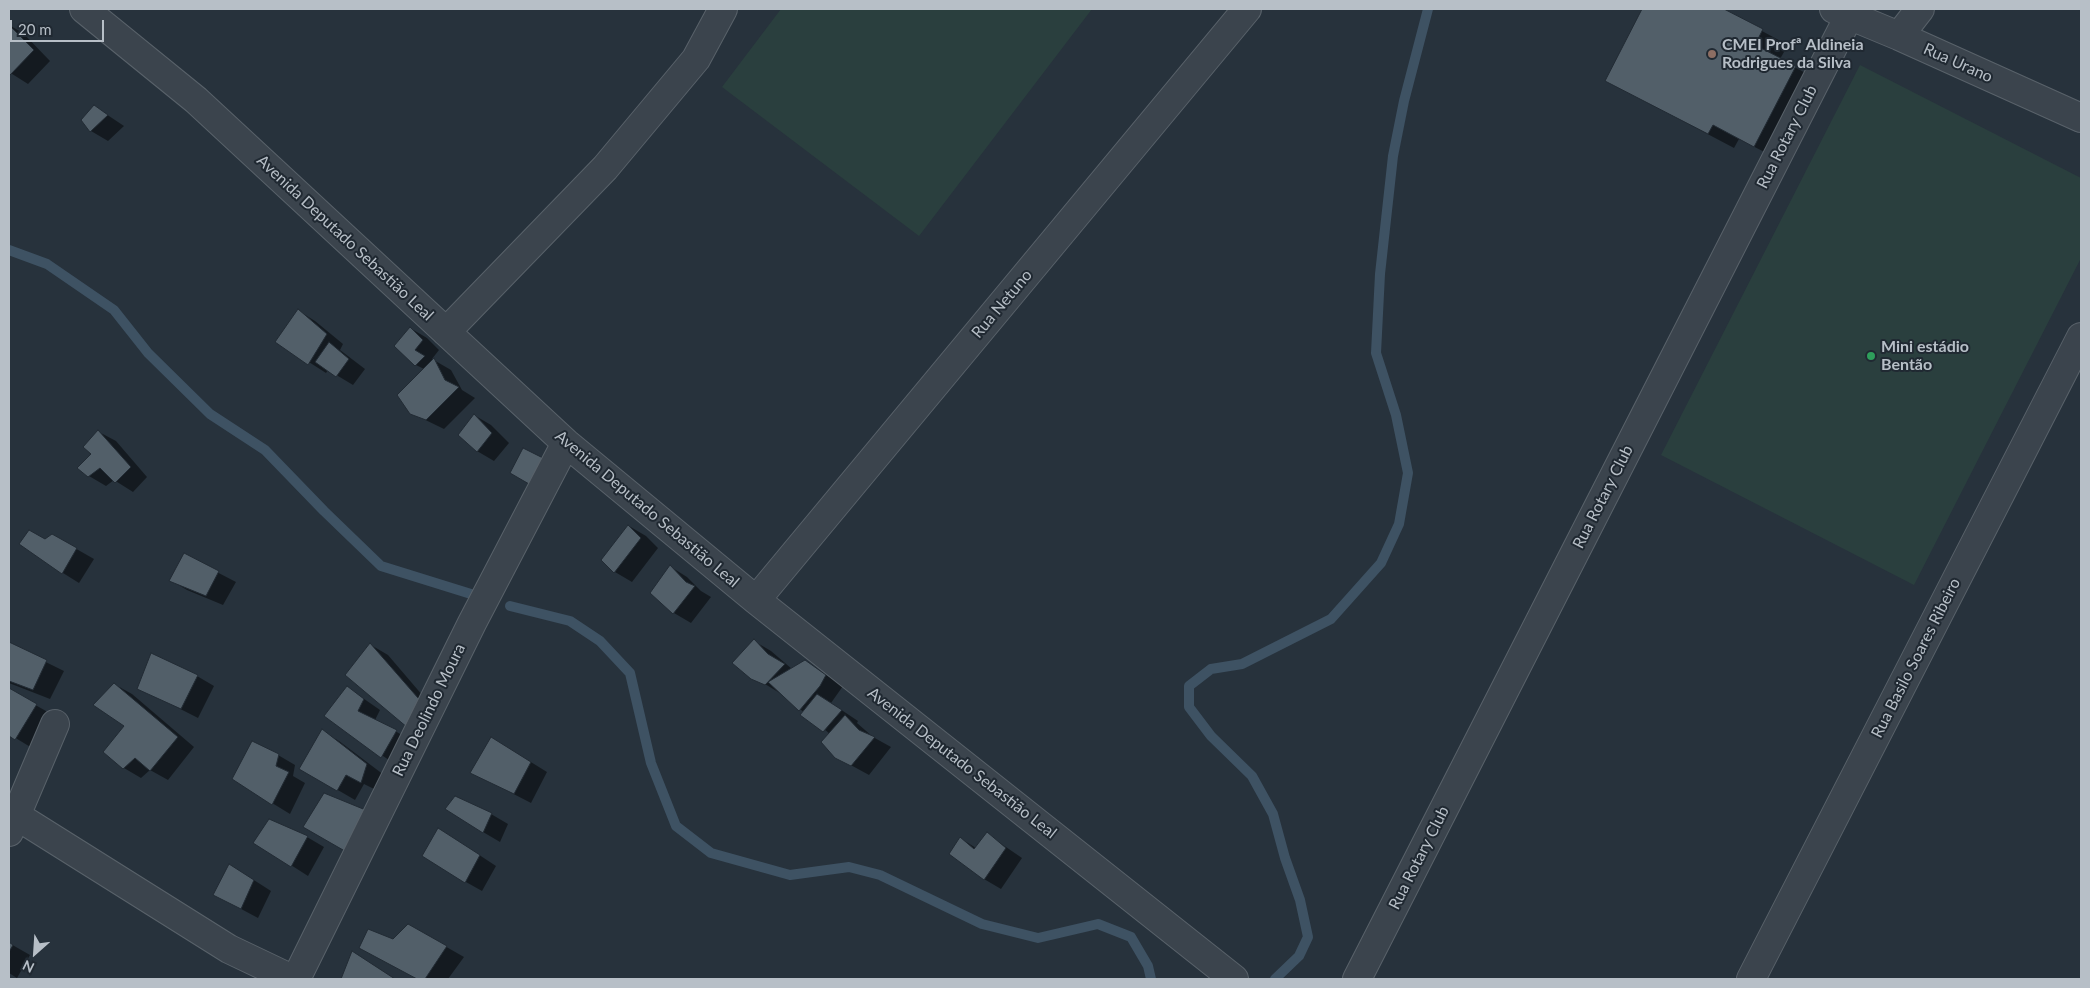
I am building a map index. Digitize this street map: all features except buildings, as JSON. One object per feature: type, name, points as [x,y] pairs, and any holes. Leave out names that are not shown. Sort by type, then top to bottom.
[{"type":"street","name":"Avenida Deputado Sebastião Leal","points":[[84,9],[196,100],[566,443],[756,600],[1234,979]]},
{"type":"street","points":[[446,332],[605,168],[696,59],[723,9]]},
{"type":"street","name":"Rua Netuno","points":[[756,600],[1247,9]]},
{"type":"street","points":[[1899,36],[1920,9]]},
{"type":"street","name":"Rua Urano","points":[[1842,12],[2081,118]]},
{"type":"street","name":"Rua Rotary Club","points":[[1357,979],[1842,12]]},
{"type":"street","name":"Rua Basilo Soares Ribeiro","points":[[1751,979],[2081,337]]},
{"type":"street","name":"Rua Deolindo Moura","points":[[296,979],[472,622],[566,443]]},
{"type":"street","points":[[55,724],[13,824],[229,949],[292,979]]},
{"type":"green space","points":[[781,9],[1092,9],[919,236],[722,87]]},
{"type":"green space","name":"Mini estádio Bentão","points":[[1860,65],[2081,178],[2081,258],[1914,585],[1661,455]]},
{"type":"waterway","points":[[1275,979],[1299,956],[1308,937],[1300,900],[1285,858],[1273,814],[1252,776],[1211,736],[1189,707],[1189,686],[1211,669],[1242,664],[1331,619],[1381,563],[1399,524],[1408,473],[1396,415],[1376,353],[1380,274],[1393,156],[1404,101],[1428,9]]},
{"type":"waterway","points":[[9,250],[47,264],[114,310],[148,353],[210,414],[265,450],[381,566],[471,594]]},
{"type":"waterway","points":[[510,606],[570,621],[600,641],[630,673],[651,763],[676,826],[711,853],[790,875],[849,867],[880,875],[982,924],[1038,938],[1098,924],[1131,937],[1148,966],[1151,979]]},
{"type":"place","name":"CMEI Profª Aldineia Rodrigues da Silva","points":[[1712,54]]},
{"type":"place","name":"Mini estádio Bentão","points":[[1871,356]]}]
